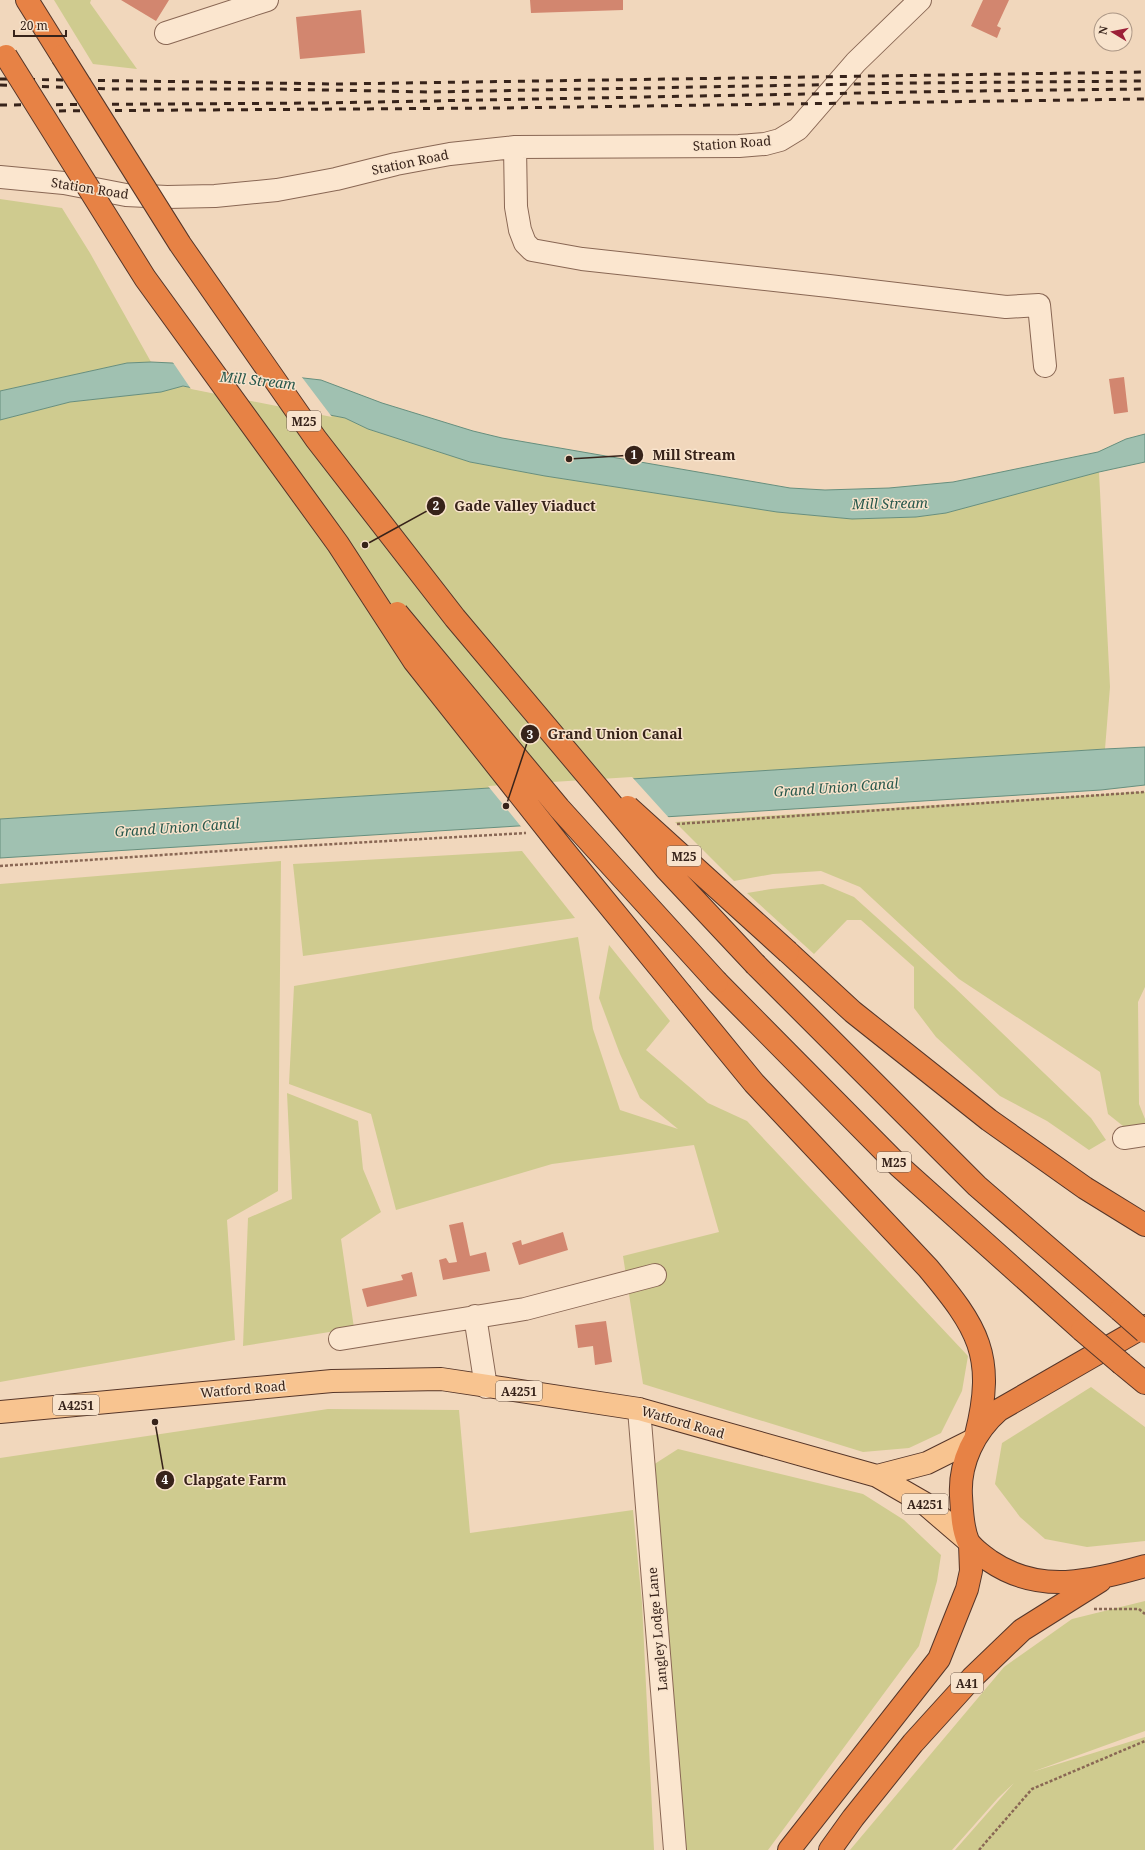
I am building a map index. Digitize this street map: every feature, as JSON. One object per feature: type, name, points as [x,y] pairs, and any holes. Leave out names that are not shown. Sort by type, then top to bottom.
[{"type":"highway","name":"M25","points":[[27,0],[180,244],[316,439],[455,618],[666,869],[756,965],[977,1186],[1145,1332]]},
{"type":"highway","name":"M25","points":[[3,51],[145,278],[338,544],[414,661],[562,848],[754,1083],[928,1268],[954,1298],[968,1320],[981,1350],[985,1374],[982,1411],[974,1437]]},
{"type":"highway","name":"M25","points":[[338,544],[559,808],[717,982],[899,1166],[1082,1330],[1145,1383]]},
{"type":"highway","name":"M25","points":[[578,763],[672,845],[852,1012],[989,1120],[1084,1188],[1145,1225]]},
{"type":"highway","points":[[1145,1326],[999,1410],[988,1419],[974,1437],[964,1468],[961,1491],[962,1517],[969,1542],[986,1558],[1006,1572],[1027,1579],[1055,1582],[1078,1582],[1145,1566]]},
{"type":"highway","name":"A41","points":[[789,1850],[939,1659],[967,1588],[971,1570],[969,1542]]},
{"type":"highway","name":"A41","points":[[830,1850],[852,1818],[913,1743],[972,1678],[1022,1630],[1108,1576]]},
{"type":"main road","name":"Watford Road","points":[[0,1412],[332,1381],[441,1379],[638,1409],[877,1476],[924,1503],[969,1542]]},
{"type":"main road","name":"Watford Road","points":[[877,1476],[928,1463],[974,1437]]},
{"type":"street","points":[[166,33],[267,0]]},
{"type":"street","name":"Station Road","points":[[0,177],[64,183],[126,195],[167,197],[216,196],[277,190],[336,179],[396,164],[450,154],[515,147],[739,146],[765,144],[780,140],[798,129],[856,62],[920,0]]},
{"type":"street","points":[[515,147],[516,207],[520,230],[525,243],[532,250],[582,259],[1006,307],[1039,305],[1045,366]]},
{"type":"street","points":[[340,1339],[525,1309],[655,1275]]},
{"type":"street","points":[[475,1316],[486,1386]]},
{"type":"street","name":"Langley Lodge Lane","points":[[638,1409],[675,1850]]},
{"type":"path","points":[[674,824],[1145,792]]},
{"type":"path","points":[[0,866],[265,848],[532,833]]},
{"type":"path","points":[[1093,1609],[1139,1609],[1145,1614]]},
{"type":"path","points":[[979,1850],[1032,1789],[1145,1741]]},
{"type":"shaded area","points":[[54,0],[91,0],[90,3],[137,69],[93,64]]},
{"type":"shaded area","points":[[0,199],[62,208],[90,253],[151,362],[127,363],[0,391]]},
{"type":"shaded area","points":[[182,386],[345,418],[368,429],[470,462],[545,476],[777,512],[852,519],[916,517],[946,513],[1099,472],[1110,687],[1105,749],[0,819],[0,420],[70,402],[161,392]]},
{"type":"shaded area","points":[[1145,792],[1145,987],[1138,1002],[1139,1104],[1145,1119],[1145,1128],[1128,1130],[1108,1114],[1100,1072],[959,979],[860,887],[821,871],[773,874],[734,881],[675,822]]},
{"type":"shaded area","points":[[522,851],[575,918],[303,956],[293,864]]},
{"type":"shaded area","points":[[281,861],[278,1191],[227,1220],[235,1340],[0,1382],[0,884]]},
{"type":"shaded area","points":[[823,884],[854,897],[954,987],[1091,1118],[1106,1140],[1089,1150],[1047,1121],[1000,1096],[936,1037],[914,1008],[914,967],[861,920],[847,920],[814,954],[747,893]]},
{"type":"shaded area","points":[[578,937],[593,1029],[620,1110],[678,1129],[640,1098],[620,1054],[599,998],[609,945],[670,1021],[646,1050],[708,1103],[747,1121],[968,1356],[962,1391],[941,1433],[909,1448],[863,1452],[643,1384],[623,1256],[719,1232],[694,1145],[552,1164],[396,1210],[371,1114],[289,1084],[294,986]]},
{"type":"shaded area","points":[[287,1093],[358,1121],[363,1169],[381,1212],[341,1239],[354,1328],[243,1346],[248,1218],[292,1199]]},
{"type":"shaded area","points":[[1091,1387],[1145,1427],[1145,1541],[1087,1547],[1045,1539],[1020,1517],[995,1484],[1002,1443]]},
{"type":"shaded area","points":[[328,1409],[459,1410],[470,1533],[633,1510],[642,1603],[654,1850],[0,1850],[0,1458]]},
{"type":"shaded area","points":[[678,1449],[863,1494],[904,1520],[941,1555],[937,1581],[919,1646],[768,1850],[684,1850],[653,1465]]},
{"type":"shaded area","points":[[1145,1601],[1145,1731],[1032,1772],[1145,1737],[1145,1850],[955,1850],[1014,1783],[998,1798],[952,1850],[850,1850],[1004,1667],[1072,1619]]},
{"type":"water","points":[[127,363],[172,363],[321,380],[382,403],[473,431],[502,438],[790,488],[825,490],[889,488],[953,482],[1098,452],[1126,439],[1145,434],[1145,462],[1099,472],[946,513],[916,517],[852,519],[777,512],[545,476],[470,462],[368,429],[345,418],[183,386],[161,392],[70,402],[0,420],[0,391]]},
{"type":"water","points":[[1145,747],[1145,785],[1101,790],[0,858],[0,819]]},
{"type":"pier","points":[[172,361],[301,376],[332,417],[191,389]]},
{"type":"pier","points":[[632,777],[670,819],[523,829],[488,786]]},
{"type":"building","points":[[121,0],[169,0],[156,21]]},
{"type":"building","points":[[530,0],[623,0],[623,10],[531,13]]},
{"type":"building","points":[[983,0],[1009,0],[997,26],[1001,28],[997,38],[971,26]]},
{"type":"building","points":[[361,10],[365,53],[300,59],[296,17]]},
{"type":"building","points":[[1124,377],[1128,412],[1114,414],[1109,379]]},
{"type":"building","points":[[463,1222],[470,1256],[486,1252],[490,1271],[443,1280],[439,1260],[446,1258],[449,1263],[457,1262],[449,1225]]},
{"type":"building","points":[[563,1232],[568,1250],[519,1265],[512,1243],[521,1240],[522,1245]]},
{"type":"building","points":[[412,1272],[417,1296],[367,1307],[362,1289],[403,1280],[401,1275]]},
{"type":"building","points":[[606,1321],[612,1362],[595,1365],[593,1346],[578,1348],[575,1325]]},
{"type":"railway","points":[[0,79],[336,84],[1145,72]]},
{"type":"railway","points":[[0,85],[109,89],[274,89],[430,92],[914,83],[1145,81]]},
{"type":"railway","points":[[0,105],[319,103],[1145,89]]},
{"type":"railway","points":[[45,111],[500,108],[1145,99]]},
{"type":"place","name":"Mill Stream","points":[[569,459]]},
{"type":"place","name":"Gade Valley Viaduct","points":[[365,545]]},
{"type":"place","name":"Grand Union Canal","points":[[506,806]]},
{"type":"place","name":"Clapgate Farm","points":[[155,1422]]}]
